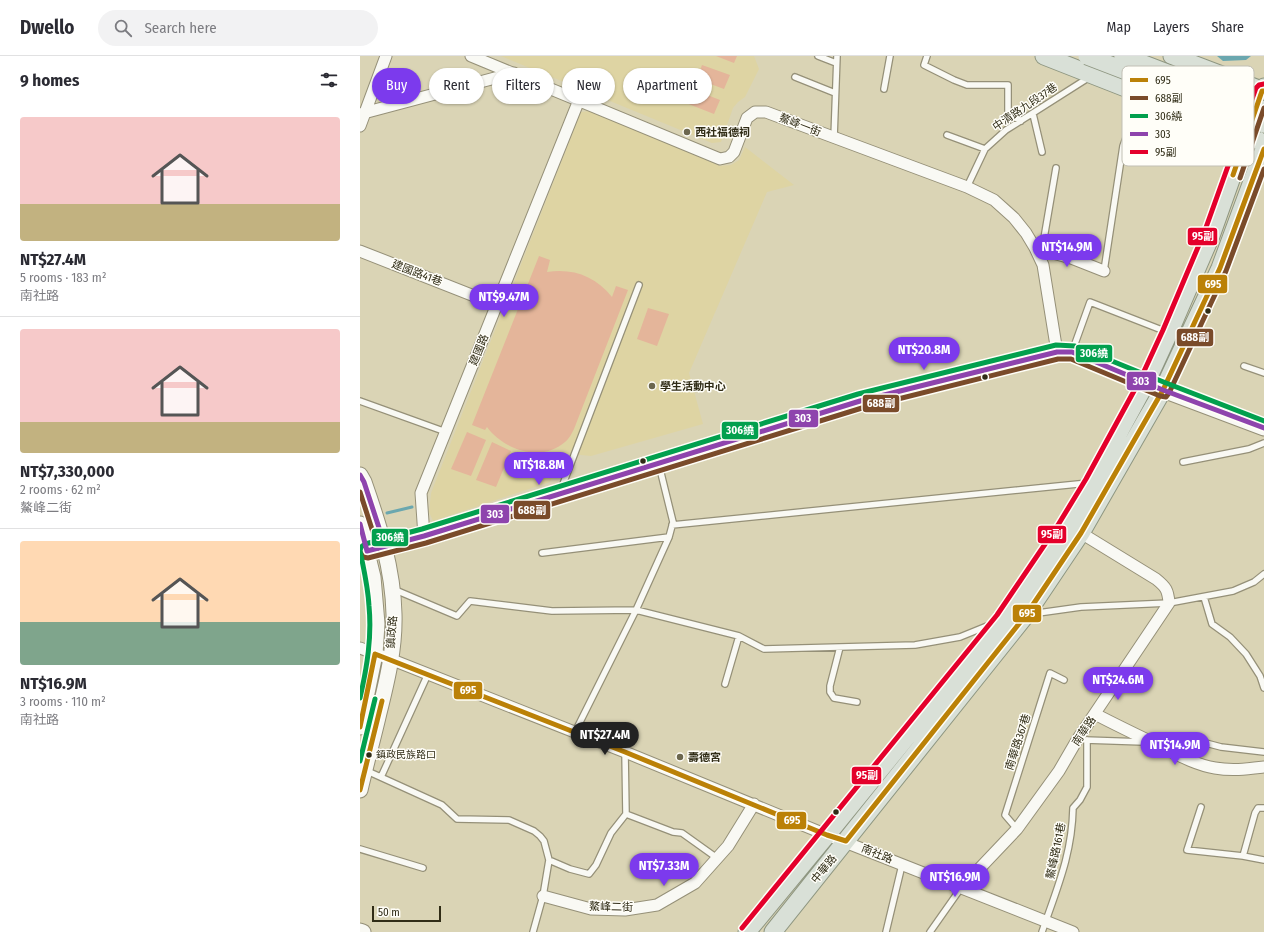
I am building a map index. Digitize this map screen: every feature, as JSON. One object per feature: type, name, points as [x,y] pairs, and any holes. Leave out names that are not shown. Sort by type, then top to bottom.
[{"type":"main road","points":[[1044,56],[1122,86]]},
{"type":"main road","points":[[1087,56],[1122,69]]},
{"type":"main road","points":[[1123,56],[1149,66]]},
{"type":"main road","points":[[1172,56],[1199,66]]},
{"type":"main road","points":[[1254,86],[1264,89]]},
{"type":"main road","name":"中華路","points":[[1254,118],[1264,89]]},
{"type":"main road","points":[[1254,106],[1264,110]]},
{"type":"main road","points":[[1254,120],[1264,124]]},
{"type":"main road","points":[[1254,138],[1264,143]]},
{"type":"main road","name":"中華路","points":[[773,932],[846,841],[1014,617],[1081,533],[1163,390],[1220,268],[1264,149]]},
{"type":"main road","name":"中華路","points":[[747,932],[827,835],[1014,617],[1092,482],[1146,382],[1211,236],[1237,166]]},
{"type":"street","points":[[360,126],[363,113],[386,56]]},
{"type":"street","name":"鰲峰一街","points":[[471,56],[500,68]]},
{"type":"street","points":[[1198,56],[1209,66]]},
{"type":"street","points":[[363,113],[492,80]]},
{"type":"street","name":"建國路","points":[[424,536],[421,493],[577,104]]},
{"type":"street","name":"鰲峰一街","points":[[589,104],[720,159],[729,157],[734,152],[747,118],[754,112],[766,112],[967,187],[994,200],[1014,218],[1039,249],[1064,352]]},
{"type":"street","points":[[1039,249],[1071,258],[1104,271]]},
{"type":"street","name":"建國路41巷","points":[[360,251],[497,305]]},
{"type":"street","points":[[364,552],[424,536],[860,401],[1064,352],[1264,428]]},
{"type":"street","name":"鎮政路","points":[[360,475],[368,494],[385,546],[393,589],[394,616],[387,681],[360,790]]},
{"type":"street","name":"鎮政路","points":[[360,524],[364,552],[373,577],[377,624],[375,654],[360,728]]},
{"type":"street","points":[[1081,533],[1164,585],[1168,591],[1169,603]]},
{"type":"street","name":"南華路","points":[[961,888],[1017,829],[1082,740],[1095,714],[1169,603]]},
{"type":"street","name":"南社路","points":[[360,648],[575,732],[827,835],[903,864],[961,888],[1043,927],[1073,932]]},
{"type":"street","points":[[1095,714],[1148,742],[1188,760],[1214,768],[1232,770],[1247,770],[1264,766]]},
{"type":"street","name":"鰲峰二街","points":[[543,896],[591,909],[625,910],[658,904],[695,883],[728,846],[754,804]]},
{"type":"lane","points":[[818,56],[836,63]]},
{"type":"lane","points":[[834,138],[837,56]]},
{"type":"lane","points":[[884,89],[890,56]]},
{"type":"lane","points":[[927,56],[924,65],[967,85],[1008,85],[1008,114],[1021,121]]},
{"type":"lane","name":"中清路九段37巷","points":[[967,187],[985,149],[1006,130],[1084,80],[1094,76]]},
{"type":"lane","points":[[795,77],[835,93]]},
{"type":"lane","points":[[1033,114],[1042,152]]},
{"type":"lane","points":[[947,135],[985,149]]},
{"type":"lane","points":[[1104,271],[1122,153]]},
{"type":"lane","points":[[1039,249],[1056,168]]},
{"type":"lane","points":[[560,494],[639,285]]},
{"type":"lane","points":[[1064,352],[1090,302],[1169,333]]},
{"type":"lane","points":[[1244,366],[1264,373]]},
{"type":"lane","points":[[360,401],[446,432]]},
{"type":"lane","points":[[1183,462],[1249,449],[1264,443]]},
{"type":"lane","points":[[575,732],[636,610],[669,537],[673,522],[658,464]]},
{"type":"lane","points":[[672,525],[1092,482]]},
{"type":"lane","points":[[542,553],[669,537]]},
{"type":"lane","points":[[393,589],[456,616],[470,600],[552,611],[636,610],[739,636],[764,649],[915,644],[960,637],[1014,617],[1081,607],[1169,603],[1204,597],[1233,591],[1254,582],[1264,574]]},
{"type":"lane","points":[[1204,597],[1212,624],[1230,637],[1246,654],[1260,676],[1264,688]]},
{"type":"lane","points":[[725,684],[739,636]]},
{"type":"lane","points":[[840,647],[830,686],[830,692],[834,698],[858,702]]},
{"type":"lane","name":"南華路367巷","points":[[1017,829],[1005,816],[1050,673],[1064,680]]},
{"type":"lane","points":[[381,777],[428,674]]},
{"type":"lane","points":[[1082,740],[1202,742],[1221,747],[1264,752]]},
{"type":"lane","name":"鰲峰路161巷","points":[[1043,927],[1059,885],[1066,860],[1073,828],[1073,808],[1080,800],[1087,787],[1082,740]]},
{"type":"lane","points":[[549,860],[570,869],[589,874],[596,865],[611,833],[626,814],[625,752]]},
{"type":"lane","points":[[365,770],[442,805],[456,819],[509,820],[534,831],[544,841],[549,860],[543,896],[533,932]]},
{"type":"lane","points":[[1201,807],[1187,850],[1243,856],[1264,860]]},
{"type":"lane","points":[[1243,856],[1255,813],[1258,808],[1264,808]]},
{"type":"lane","points":[[626,814],[673,832],[682,833],[717,858]]},
{"type":"lane","points":[[360,849],[423,868]]},
{"type":"lane","name":"南社路","points":[[886,932],[903,864]]},
{"type":"lane","points":[[930,932],[961,888]]},
{"type":"shaded area","points":[[501,56],[754,56],[759,69],[745,97],[733,108],[721,142],[712,143],[615,103],[615,68],[562,68],[562,81],[554,78],[554,68],[530,68]]},
{"type":"shaded area","points":[[716,56],[737,56],[734,63]]},
{"type":"shaded area","points":[[702,65],[710,68],[701,68]]},
{"type":"shaded area","points":[[712,69],[730,75],[724,89],[712,85]]},
{"type":"shaded area","points":[[712,97],[720,100],[714,114],[689,104],[712,104]]},
{"type":"shaded area","points":[[590,111],[720,166],[731,165],[739,160],[745,147],[794,185],[767,192],[689,373],[703,424],[591,456],[562,453],[550,482],[433,521],[429,512],[431,493],[581,112]]},
{"type":"shaded area","points":[[539,256],[550,260],[547,272],[566,271],[583,275],[598,284],[612,297],[616,286],[628,290],[574,429],[566,441],[555,448],[545,452],[534,453],[523,451],[503,442],[487,427],[485,430],[472,425]]},
{"type":"shaded area","points":[[648,308],[669,314],[657,346],[637,339]]},
{"type":"shaded area","points":[[467,432],[486,440],[471,476],[451,469]]},
{"type":"shaded area","points":[[492,442],[511,451],[496,487],[476,480]]},
{"type":"water","points":[[1217,56],[1251,56],[1246,60],[1223,61]]},
{"type":"waterway","points":[[387,513],[412,507]]},
{"type":"transit line","name":"95副","points":[[1254,94],[1259,85],[1264,84]]},
{"type":"transit line","name":"695","points":[[1254,114],[1262,91],[1264,91]]},
{"type":"transit line","name":"688副","points":[[1254,137],[1264,108]]},
{"type":"transit line","name":"695","points":[[360,727],[375,654],[625,752],[827,835],[846,841],[1026,615],[1081,533],[1163,390],[1220,268],[1264,149]]},
{"type":"transit line","name":"95副","points":[[742,928],[997,615],[1058,525],[1086,479],[1140,380],[1204,233],[1228,166]]},
{"type":"transit line","name":"695","points":[[1233,175],[1236,166]]},
{"type":"transit line","name":"688副","points":[[1240,178],[1244,166]]},
{"type":"transit line","name":"688副","points":[[360,552],[363,557],[368,558],[426,543],[862,408],[1058,359],[1071,359],[1160,396],[1166,397],[1226,271],[1264,169]]},
{"type":"transit line","name":"306繞","points":[[360,698],[367,663],[370,629],[368,592],[360,551],[361,547],[365,544],[422,529],[858,394],[1056,345],[1075,346],[1264,421]]},
{"type":"transit line","name":"303","points":[[360,524],[367,551],[424,536],[860,401],[1057,352],[1072,352],[1163,390],[1264,428]]},
{"type":"transit line","name":"303","points":[[360,475],[364,482],[385,546]]},
{"type":"transit line","name":"688副","points":[[360,492],[378,548]]},
{"type":"transit line","name":"306繞","points":[[360,761],[375,699]]},
{"type":"transit line","name":"695","points":[[360,790],[382,701]]},
{"type":"place","name":"西社福德祠","points":[[687,132]]},
{"type":"place","name":"學生活動中心","points":[[652,386]]},
{"type":"place","name":"鎮政民族路口","points":[[369,755]]},
{"type":"place","name":"壽德宮","points":[[680,757]]}]
